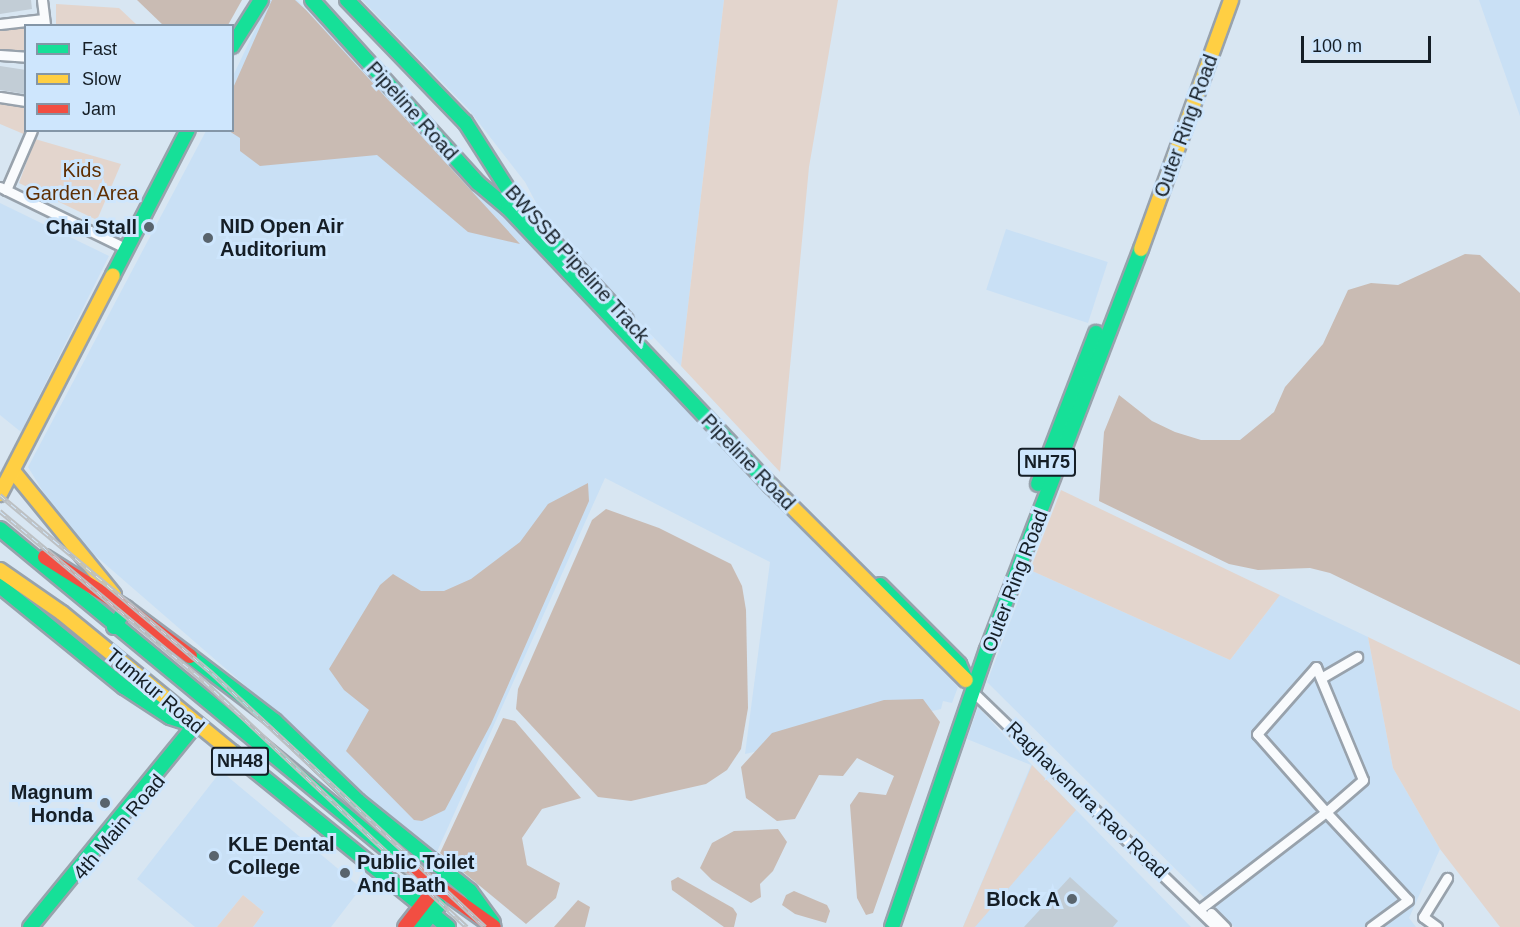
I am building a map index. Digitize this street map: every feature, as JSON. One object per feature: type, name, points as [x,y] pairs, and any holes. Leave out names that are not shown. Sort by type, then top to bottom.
[{"type":"main road","points":[[234,43],[254,0]]},
{"type":"main road","points":[[241,31],[247,27],[261,0]]},
{"type":"main road","name":"Pipeline Road","points":[[312,0],[478,183],[508,208],[935,647],[959,664],[970,686]]},
{"type":"main road","name":"BWSSB Pipeline Track","points":[[347,0],[465,122],[516,202],[741,445]]},
{"type":"main road","name":"Outer Ring Road","points":[[882,927],[1220,0]]},
{"type":"main road","name":"Outer Ring Road","points":[[892,927],[970,686],[1231,0]]},
{"type":"main road","points":[[0,494],[187,132]]},
{"type":"main road","name":"Pipeline Road","points":[[741,445],[935,647]]},
{"type":"main road","points":[[13,471],[59,533],[126,608]]},
{"type":"main road","points":[[0,520],[35,551],[126,608],[275,721],[358,801],[470,891],[495,927]]},
{"type":"main road","name":"NH48","points":[[0,528],[82,602],[477,923],[495,927]]},
{"type":"main road","points":[[0,541],[53,586],[82,602]]},
{"type":"main road","points":[[0,556],[51,598],[62,613]]},
{"type":"main road","name":"Tumkur Road","points":[[0,570],[62,613],[198,727],[448,927]]},
{"type":"main road","points":[[0,586],[124,687],[170,717],[198,727],[30,927]]},
{"type":"main road","points":[[114,627],[126,608]]},
{"type":"main road","name":"4th Main Road","points":[[39,927],[198,727]]},
{"type":"main road","points":[[405,927],[427,909],[441,892]]},
{"type":"main road","points":[[421,927],[427,909]]},
{"type":"street","points":[[0,24],[44,22],[42,0]]},
{"type":"street","points":[[0,54],[24,57]]},
{"type":"street","points":[[0,97],[24,101]]},
{"type":"street","points":[[31,132],[3,189],[127,249]]},
{"type":"street","points":[[1321,678],[1357,657]]},
{"type":"street","points":[[1200,909],[1326,812],[1363,780],[1316,667],[1257,734],[1326,812],[1408,900],[1371,927]]},
{"type":"street","name":"Raghavendra Rao Road","points":[[970,686],[1216,927]]},
{"type":"street","points":[[1437,927],[1423,917],[1447,878]]},
{"type":"street","name":"Raghavendra Rao Road","points":[[1200,909],[1226,927]]},
{"type":"shaded area","points":[[137,0],[242,0],[229,24],[162,24]]},
{"type":"shaded area","points":[[269,0],[297,0],[958,687],[952,703],[943,701],[941,709],[745,754],[770,562],[605,478],[436,854],[381,812],[279,715],[67,531],[28,467],[205,132],[234,132],[234,74]]},
{"type":"shaded area","points":[[272,0],[295,0],[520,244],[468,232],[377,155],[260,166],[240,151],[240,138],[231,132],[234,132],[234,86]]},
{"type":"shaded area","points":[[362,0],[724,0],[681,366],[550,229],[525,182],[469,110]]},
{"type":"shaded area","points":[[1479,0],[1520,0],[1520,116],[1487,23]]},
{"type":"shaded area","points":[[0,203],[109,256],[21,432],[0,415]]},
{"type":"shaded area","points":[[1006,229],[1108,262],[1088,323],[986,290]]},
{"type":"shaded area","points":[[1465,254],[1480,255],[1520,293],[1520,665],[1330,573],[1310,568],[1258,570],[1229,564],[1099,501],[1104,432],[1119,395],[1152,421],[1175,432],[1201,440],[1240,440],[1274,412],[1285,387],[1323,344],[1348,290],[1371,283],[1398,285]]},
{"type":"shaded area","points":[[588,483],[589,501],[491,724],[445,810],[422,821],[414,820],[346,751],[369,710],[344,690],[329,669],[380,585],[393,574],[421,591],[444,591],[471,579],[520,542],[548,504]]},
{"type":"shaded area","points":[[606,509],[659,528],[731,564],[742,586],[746,610],[748,708],[741,749],[727,770],[706,784],[631,801],[598,797],[516,709],[518,689],[592,520]]},
{"type":"shaded area","points":[[1030,570],[1230,660],[1280,595],[1368,637],[1393,768],[1440,849],[1409,918],[1416,927],[1234,927],[987,682]]},
{"type":"shaded area","points":[[923,699],[940,722],[873,913],[866,915],[857,898],[850,805],[859,792],[886,795],[894,776],[857,758],[843,776],[819,775],[795,819],[777,821],[746,798],[741,767],[772,733],[884,700]]},
{"type":"shaded area","points":[[978,707],[1191,927],[963,927],[1031,765],[967,739]]},
{"type":"shaded area","points":[[503,718],[515,721],[581,798],[542,809],[522,838],[527,865],[560,883],[556,898],[526,924],[440,853]]},
{"type":"shaded area","name":"KLE Dental College","points":[[221,771],[361,888],[331,927],[253,927],[264,912],[243,895],[217,927],[195,927],[137,879]]},
{"type":"shaded area","points":[[778,829],[787,842],[773,871],[760,884],[761,897],[751,903],[712,880],[700,868],[712,843],[734,831]]},
{"type":"shaded area","points":[[678,877],[733,908],[737,914],[734,927],[724,927],[672,890],[671,881]]},
{"type":"shaded area","points":[[794,891],[827,905],[830,911],[826,923],[795,914],[782,905],[786,895]]},
{"type":"shaded area","points":[[578,900],[590,907],[585,927],[554,927]]},
{"type":"green space","points":[[724,0],[838,0],[809,167],[780,472],[681,366]]},
{"type":"green space","points":[[56,4],[119,8],[136,24],[56,24]]},
{"type":"green space","points":[[24,26],[24,55],[0,52],[0,29]]},
{"type":"green space","points":[[0,101],[24,105],[26,135],[0,124]]},
{"type":"green space","name":"Kids Garden Area","points":[[35,139],[121,164],[97,220],[19,183]]},
{"type":"green space","points":[[1061,490],[1280,595],[1230,660],[1030,570]]},
{"type":"green space","points":[[1368,637],[1520,711],[1520,927],[1500,927],[1440,849],[1393,768]]},
{"type":"green space","points":[[1032,765],[1076,810],[975,927],[963,927]]},
{"type":"green space","points":[[243,895],[264,912],[253,927],[217,927]]},
{"type":"building","points":[[0,0],[31,0],[32,9],[0,14]]},
{"type":"building","points":[[0,66],[24,70],[24,94],[0,90]]},
{"type":"building","name":"Block A","points":[[1070,877],[1118,921],[1113,927],[1024,927]]},
{"type":"railway","points":[[0,495],[212,673],[485,927]]},
{"type":"railway","points":[[0,511],[204,681],[467,927]]},
{"type":"traffic: fast","points":[[234,43],[261,0]]},
{"type":"traffic: fast","points":[[312,0],[478,183],[508,208],[771,486]]},
{"type":"traffic: fast","points":[[347,0],[465,122],[516,202],[626,320]]},
{"type":"traffic: fast","points":[[113,275],[187,132]]},
{"type":"traffic: fast","points":[[892,927],[987,650],[1141,249]]},
{"type":"traffic: fast","points":[[1038,484],[1096,333]]},
{"type":"traffic: fast","points":[[0,529],[400,860]]},
{"type":"traffic: fast","points":[[880,585],[959,664],[966,680]]},
{"type":"traffic: fast","points":[[0,586],[124,687],[170,717],[195,725],[30,927]]},
{"type":"traffic: fast","points":[[114,627],[126,608]]},
{"type":"traffic: fast","points":[[190,656],[275,721],[358,801],[470,891],[493,923]]},
{"type":"traffic: fast","points":[[232,752],[448,927]]},
{"type":"traffic: fast","points":[[421,927],[439,905]]},
{"type":"traffic: slow","points":[[1141,249],[1231,0]]},
{"type":"traffic: slow","points":[[0,494],[113,275]]},
{"type":"traffic: slow","points":[[13,471],[114,595]]},
{"type":"traffic: slow","points":[[771,486],[966,680]]},
{"type":"traffic: slow","points":[[0,570],[62,613],[232,752]]},
{"type":"traffic: jam","points":[[45,557],[126,608],[190,656]]},
{"type":"traffic: jam","points":[[400,860],[494,927]]},
{"type":"traffic: jam","points":[[405,927],[429,896]]},
{"type":"place","name":"Chai Stall","points":[[149,227]]},
{"type":"place","name":"NID Open Air Auditorium","points":[[208,238]]},
{"type":"place","name":"Magnum Honda","points":[[105,803]]},
{"type":"place","name":"KLE Dental College","points":[[214,856]]},
{"type":"place","name":"Public Toilet And Bath","points":[[345,873]]},
{"type":"place","name":"Block A","points":[[1072,899]]}]
